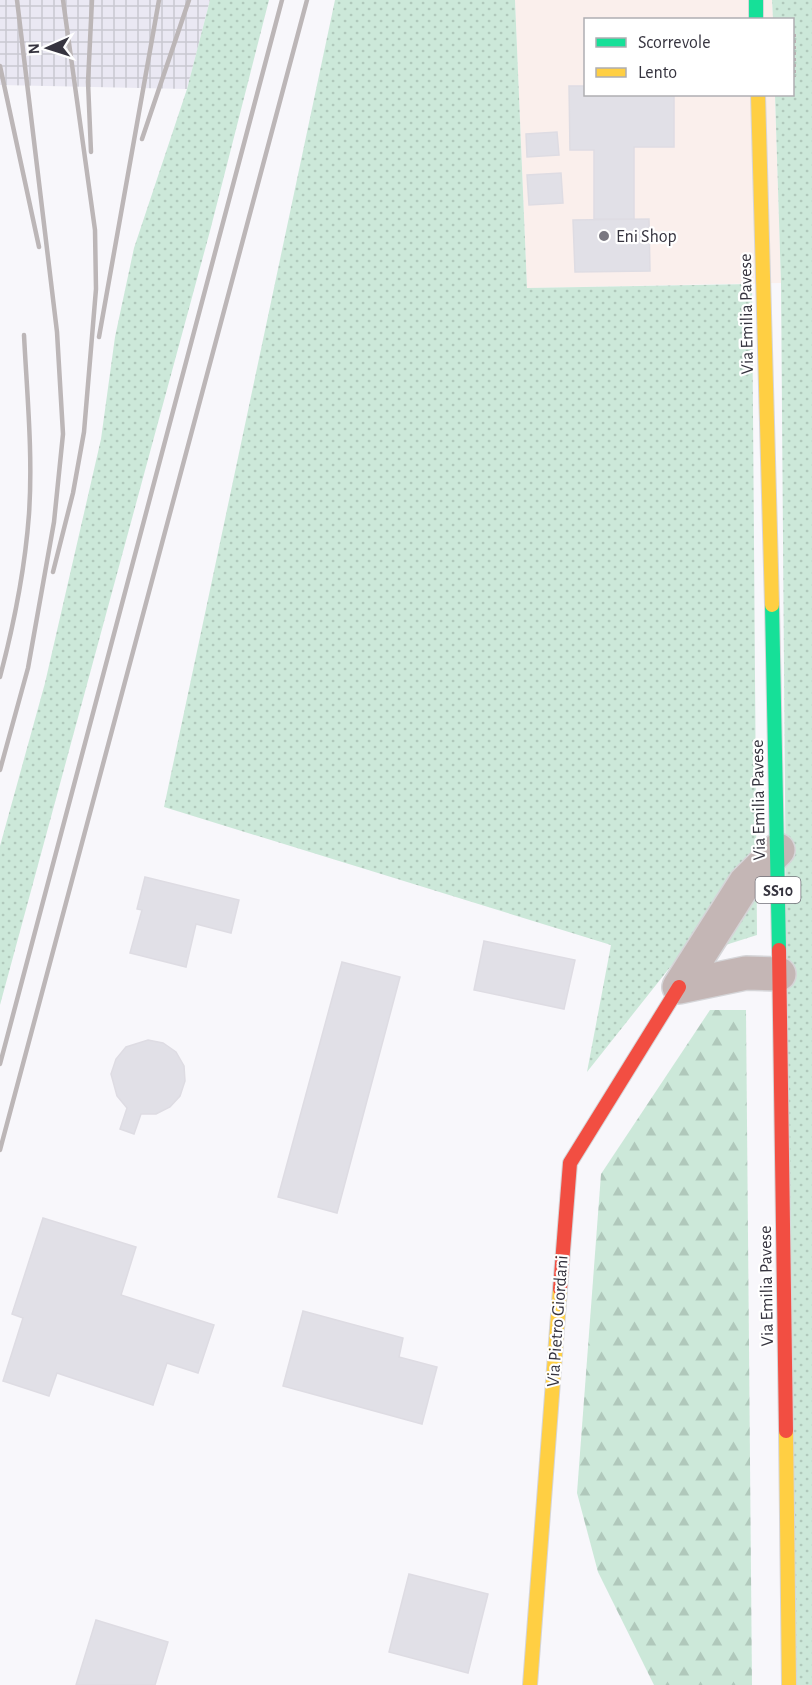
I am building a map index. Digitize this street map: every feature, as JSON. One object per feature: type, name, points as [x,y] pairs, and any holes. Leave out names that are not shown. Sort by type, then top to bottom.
[{"type":"main road","points":[[756,0],[756,18]]},
{"type":"main road","name":"Via Emilia Pavese","points":[[758,96],[778,850],[789,1685]]},
{"type":"main road","name":"Via Pietro Giordani","points":[[530,1685],[570,1163],[679,987]]},
{"type":"street","name":"Via Pietro Giordani","points":[[679,987],[745,883],[778,850]]},
{"type":"street","points":[[679,987],[746,973],[779,974]]},
{"type":"shaded area","points":[[0,0],[210,0],[187,89],[0,85]]},
{"type":"shaded area","points":[[515,0],[772,0],[773,18],[584,18],[584,96],[775,96],[781,283],[527,288]]},
{"type":"green space","points":[[210,0],[269,0],[210,231],[0,1005],[0,846],[45,683],[101,439],[115,337],[134,248],[187,89]]},
{"type":"green space","points":[[335,0],[515,0],[527,288],[752,284],[757,935],[675,961],[587,1072],[611,945],[164,807]]},
{"type":"green space","points":[[772,0],[812,0],[812,1685],[792,1685],[781,283],[775,96],[794,96],[794,18],[773,18]]},
{"type":"green space","points":[[710,1010],[746,1010],[752,1685],[654,1685],[598,1572],[577,1493],[601,1174]]},
{"type":"building","points":[[569,86],[584,86],[584,96],[674,96],[674,147],[634,147],[634,219],[594,219],[594,150],[570,150]]},
{"type":"building","points":[[557,132],[559,155],[527,157],[526,134]]},
{"type":"building","points":[[561,173],[563,203],[529,205],[527,175]]},
{"type":"building","points":[[649,219],[650,271],[575,272],[573,220]]},
{"type":"building","points":[[145,877],[239,900],[231,933],[196,924],[186,967],[130,953],[142,910],[137,909]]},
{"type":"building","points":[[484,941],[575,960],[564,1009],[474,990]]},
{"type":"building","points":[[342,962],[400,977],[337,1213],[278,1197]]},
{"type":"building","points":[[148,1040],[163,1043],[176,1052],[184,1066],[185,1081],[180,1096],[170,1107],[156,1114],[141,1114],[134,1134],[120,1129],[127,1108],[117,1096],[111,1074],[116,1059],[126,1047]]},
{"type":"building","points":[[43,1218],[136,1247],[121,1295],[214,1325],[198,1373],[167,1363],[153,1405],[57,1373],[49,1396],[3,1381],[23,1318],[12,1314]]},
{"type":"building","points":[[303,1311],[403,1338],[399,1357],[437,1367],[422,1424],[283,1386]]},
{"type":"building","points":[[409,1574],[488,1594],[468,1673],[389,1652]]},
{"type":"building","points":[[96,1620],[168,1642],[155,1685],[76,1685]]},
{"type":"railway","points":[[0,770],[28,668],[54,522],[63,434],[57,332],[17,0]]},
{"type":"railway","points":[[53,572],[73,493],[84,432],[96,289],[95,230],[63,0]]},
{"type":"railway","points":[[91,152],[88,82],[92,0]]},
{"type":"railway","points":[[99,337],[159,0]]},
{"type":"railway","points":[[142,139],[189,0]]},
{"type":"railway","points":[[0,1064],[282,0]]},
{"type":"railway","points":[[0,1150],[307,0]]},
{"type":"railway","points":[[0,66],[39,247]]},
{"type":"railway","points":[[0,677],[18,596],[29,514],[30,447],[24,335]]},
{"type":"traffic: fast","points":[[756,0],[756,18]]},
{"type":"traffic: fast","points":[[772,605],[779,950]]},
{"type":"traffic: slow","points":[[758,96],[772,605]]},
{"type":"traffic: slow","points":[[530,1685],[560,1289]]},
{"type":"traffic: slow","points":[[786,1431],[789,1685]]},
{"type":"traffic: jam","points":[[779,950],[786,1431]]},
{"type":"traffic: jam","points":[[560,1289],[570,1163],[679,987]]},
{"type":"place","name":"Eni Shop","points":[[604,236]]}]
